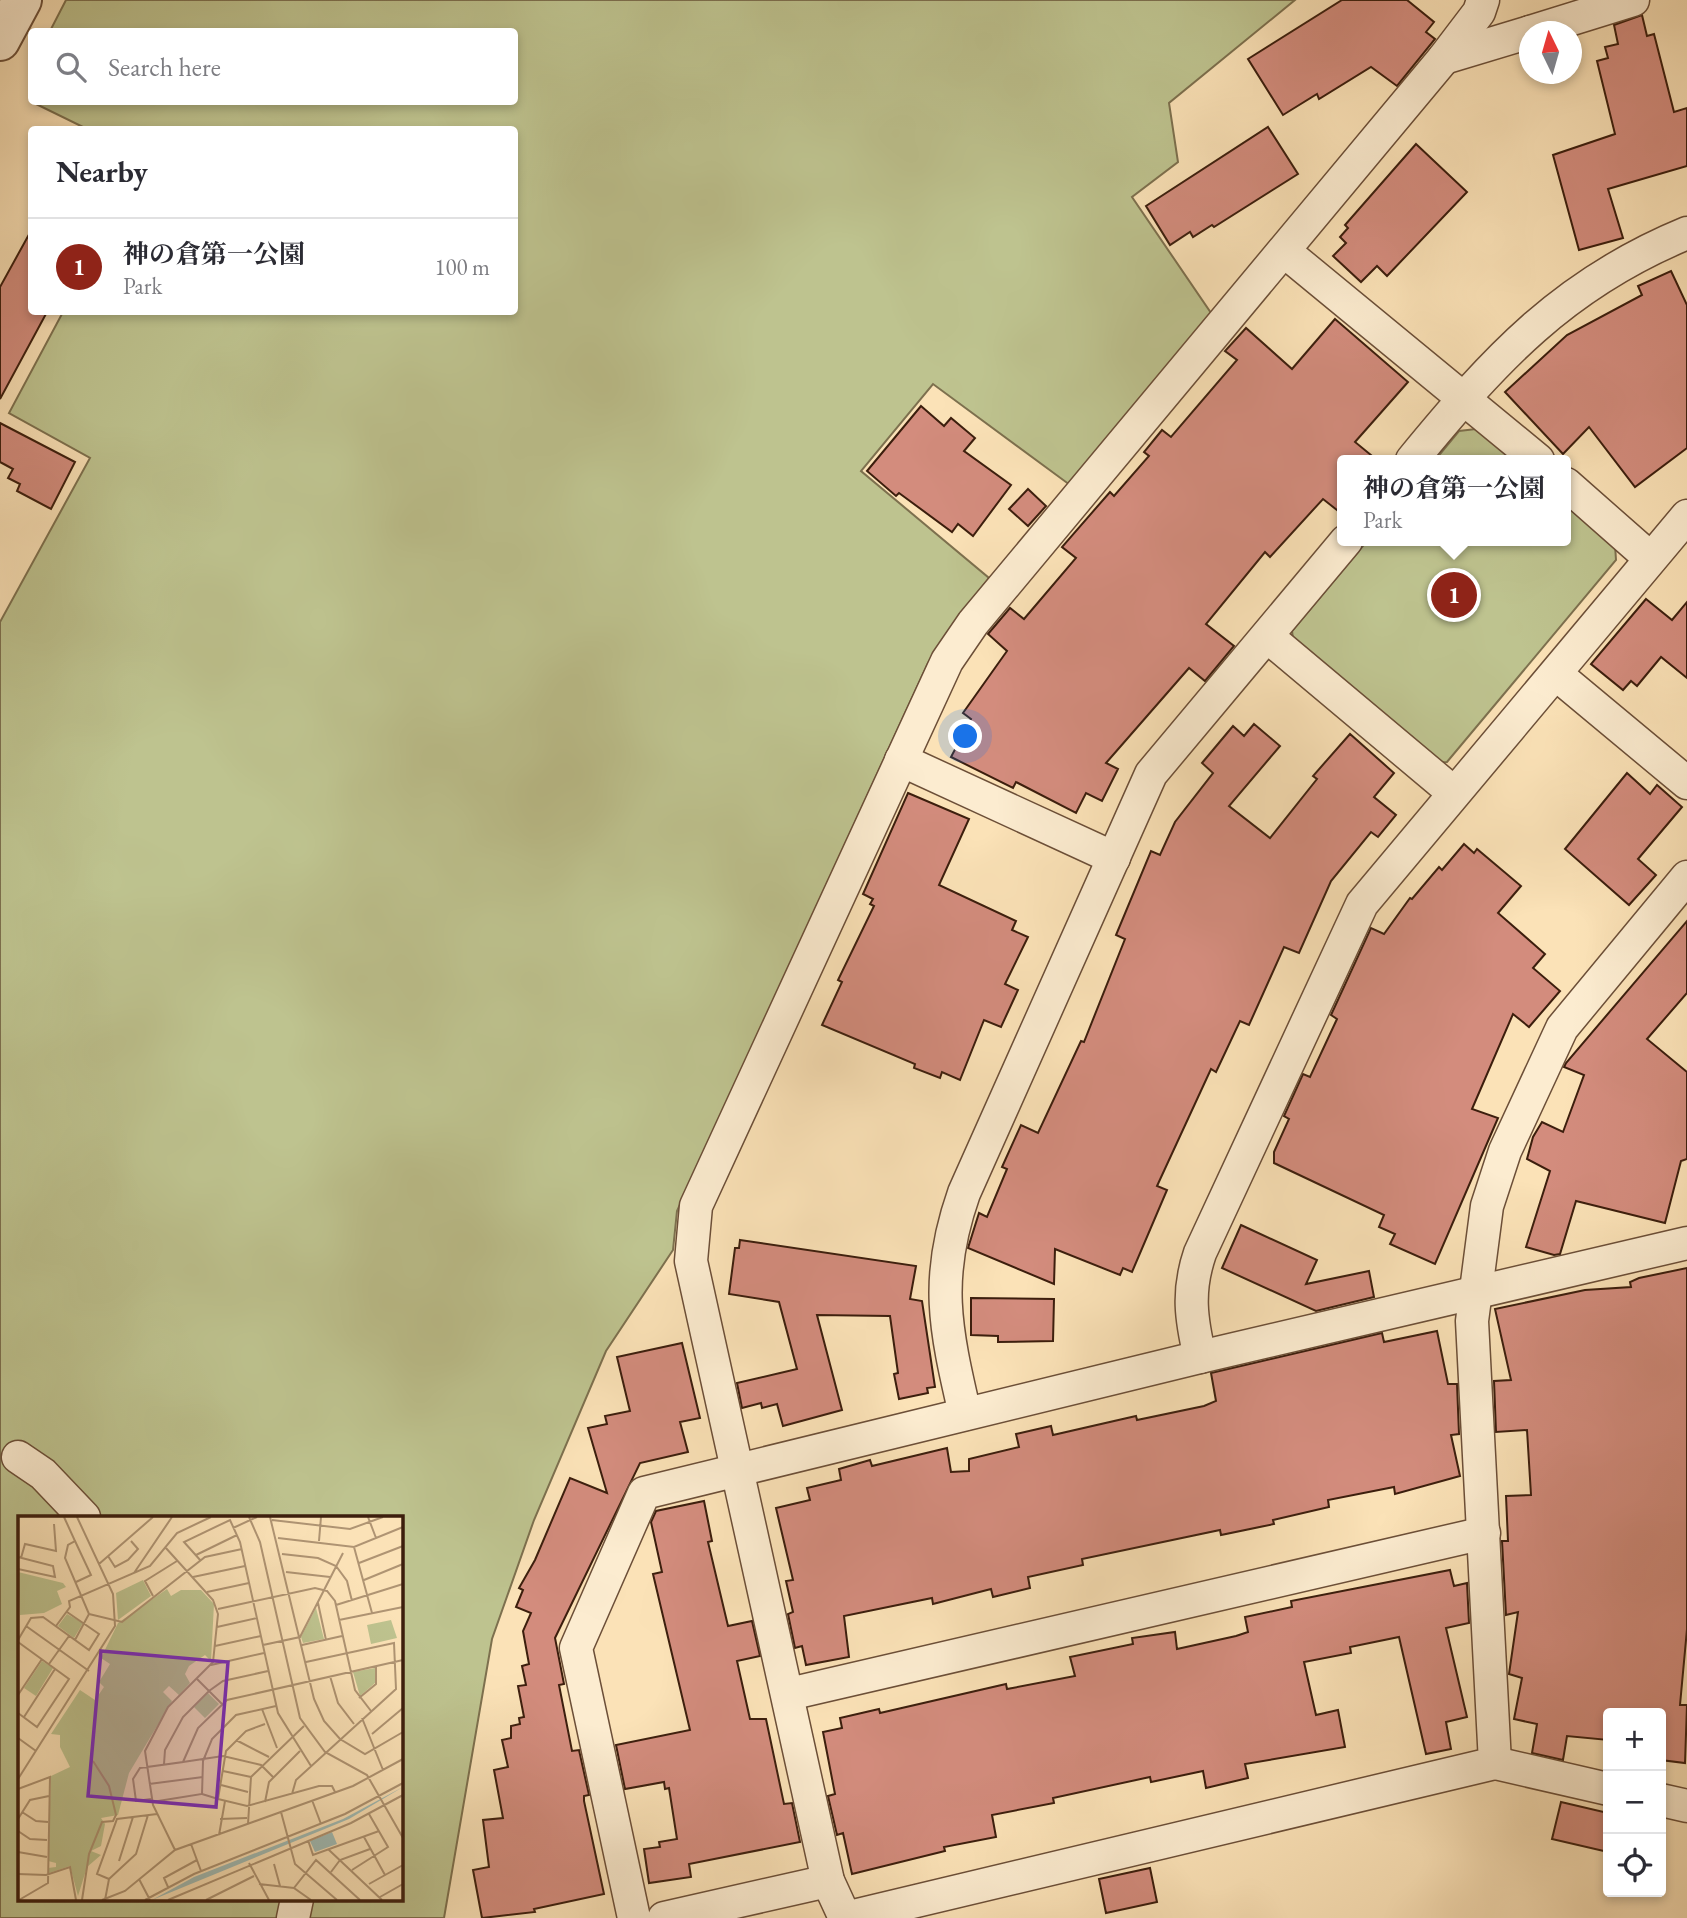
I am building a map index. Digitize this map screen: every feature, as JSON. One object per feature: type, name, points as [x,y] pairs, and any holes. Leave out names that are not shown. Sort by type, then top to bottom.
[{"type":"street","points":[[0,41],[22,0]]},
{"type":"street","points":[[1483,0],[1479,12],[1444,58],[973,623],[947,661],[696,1206],[691,1261],[789,1694],[828,1881],[845,1918],[1495,1763],[1603,1788]]},
{"type":"street","points":[[1565,21],[1633,0]]},
{"type":"street","points":[[1444,58],[1519,35]]},
{"type":"street","points":[[1416,455],[1464,397],[1513,345],[1570,296],[1643,251],[1687,233]]},
{"type":"street","points":[[1284,251],[1532,455]]},
{"type":"street","points":[[1571,488],[1650,558]]},
{"type":"street","points":[[1200,1357],[1190,1316],[1190,1293],[1200,1253],[1362,904],[1687,516]]},
{"type":"street","points":[[965,1415],[943,1297],[950,1230],[964,1193],[1151,774],[1342,546]]},
{"type":"street","points":[[1268,637],[1454,793]]},
{"type":"street","points":[[1556,674],[1687,783]]},
{"type":"street","points":[[901,760],[1114,858]]},
{"type":"street","points":[[1495,1763],[1472,1321],[1491,1195],[1505,1152],[1562,1028],[1687,877]]},
{"type":"street","points":[[634,1918],[576,1648],[644,1493],[1200,1357],[1687,1243]]},
{"type":"street","points":[[18,1457],[43,1474],[83,1516]]},
{"type":"street","points":[[789,1694],[1484,1533]]},
{"type":"street","points":[[1666,1801],[1687,1806]]},
{"type":"street","points":[[664,1918],[828,1881]]},
{"type":"street","points":[[293,1918],[297,1900]]},
{"type":"green space","points":[[66,0],[1295,0],[1169,103],[1178,162],[1132,197],[1211,313],[1070,485],[933,384],[861,471],[989,578],[928,663],[677,1211],[673,1250],[606,1351],[534,1520],[492,1639],[444,1918],[0,1918],[0,622],[90,458],[9,413],[61,315],[518,315],[518,126],[81,126],[38,105],[518,105],[518,28],[52,28]]},
{"type":"green space","points":[[1476,429],[1507,455],[1439,455],[1459,431]]},
{"type":"green space","points":[[1571,508],[1615,545],[1616,560],[1447,762],[1431,763],[1294,646],[1292,631],[1363,546],[1571,546]]},
{"type":"building","points":[[1342,0],[1407,0],[1434,22],[1426,32],[1435,39],[1397,86],[1371,67],[1319,99],[1317,94],[1283,115],[1248,59]]},
{"type":"building","points":[[1642,15],[1647,36],[1654,34],[1674,112],[1687,108],[1687,166],[1608,189],[1623,238],[1579,250],[1553,155],[1615,134],[1597,61],[1608,58],[1605,47],[1618,44],[1614,25]]},
{"type":"building","points":[[1268,127],[1298,174],[1214,227],[1212,225],[1193,237],[1190,232],[1170,245],[1146,206]]},
{"type":"building","points":[[1416,144],[1467,192],[1387,276],[1377,266],[1361,282],[1333,256],[1346,243],[1340,237],[1348,228],[1345,225]]},
{"type":"building","points":[[28,236],[28,315],[45,315],[0,399],[0,287]]},
{"type":"building","points":[[1671,271],[1687,305],[1687,448],[1635,487],[1589,427],[1563,454],[1505,392],[1567,335],[1642,295],[1638,286]]},
{"type":"building","points":[[1335,319],[1408,382],[1355,442],[1371,455],[1337,455],[1337,510],[1323,499],[1270,557],[1265,552],[1206,624],[1234,646],[1205,681],[1189,668],[1106,763],[1118,769],[1102,801],[1086,793],[1076,813],[1016,782],[1013,788],[951,757],[971,719],[963,713],[1007,651],[988,634],[1010,608],[1024,619],[1076,558],[1062,547],[1110,492],[1114,496],[1149,456],[1144,452],[1162,430],[1171,437],[1237,360],[1225,351],[1246,328],[1292,369]]},
{"type":"building","points":[[921,406],[944,426],[951,418],[975,438],[964,451],[1011,485],[973,536],[958,524],[952,532],[899,493],[896,496],[867,471]]},
{"type":"building","points":[[0,423],[75,462],[51,509],[17,491],[20,484],[8,478],[13,469],[0,462]]},
{"type":"building","points":[[1028,489],[1046,506],[1028,526],[1009,509]]},
{"type":"building","points":[[1646,599],[1672,620],[1687,602],[1687,678],[1661,657],[1637,686],[1631,681],[1623,690],[1591,664]]},
{"type":"building","points":[[1254,724],[1280,746],[1229,806],[1270,838],[1317,779],[1313,776],[1350,734],[1394,773],[1374,797],[1396,815],[1378,837],[1371,832],[1331,881],[1299,953],[1284,947],[1249,1025],[1240,1021],[1216,1072],[1211,1069],[1157,1186],[1167,1190],[1132,1272],[1123,1268],[1120,1275],[1055,1249],[1054,1284],[968,1248],[979,1213],[987,1217],[1007,1169],[1002,1167],[1021,1125],[1038,1133],[1081,1041],[1084,1042],[1125,939],[1116,935],[1151,851],[1160,855],[1175,822],[1213,773],[1202,763],[1233,726],[1244,736]]},
{"type":"building","points":[[1627,773],[1650,794],[1657,785],[1682,807],[1638,859],[1656,875],[1629,905],[1565,849]]},
{"type":"building","points":[[908,793],[969,819],[939,885],[1016,921],[1012,930],[1028,937],[1005,984],[1018,990],[1001,1027],[984,1020],[960,1080],[942,1072],[940,1078],[914,1068],[915,1064],[822,1025],[842,982],[838,980],[874,906],[870,904],[873,899],[863,894]]},
{"type":"building","points":[[1464,844],[1474,853],[1477,849],[1521,886],[1498,913],[1545,954],[1533,968],[1560,991],[1529,1027],[1513,1014],[1472,1109],[1498,1118],[1435,1264],[1390,1244],[1395,1234],[1379,1227],[1384,1215],[1274,1163],[1274,1152],[1289,1119],[1284,1116],[1303,1074],[1310,1077],[1337,1019],[1331,1015],[1371,928],[1384,934],[1410,898],[1412,899],[1439,867],[1442,870]]},
{"type":"building","points":[[1687,921],[1687,993],[1647,1039],[1687,1072],[1687,1159],[1681,1161],[1665,1223],[1576,1201],[1560,1254],[1554,1255],[1526,1247],[1550,1171],[1527,1159],[1533,1137],[1542,1122],[1563,1132],[1584,1075],[1564,1067]]},
{"type":"building","points":[[1241,1225],[1317,1260],[1306,1284],[1369,1271],[1374,1297],[1316,1311],[1222,1268]]},
{"type":"building","points":[[740,1240],[916,1266],[910,1299],[922,1301],[935,1387],[927,1388],[928,1393],[899,1399],[894,1374],[898,1373],[890,1316],[817,1315],[842,1410],[783,1426],[777,1404],[762,1408],[761,1403],[742,1408],[737,1383],[797,1369],[779,1302],[729,1294],[735,1248],[739,1248]]},
{"type":"building","points":[[1687,1268],[1687,1629],[1680,1705],[1687,1705],[1685,1763],[1666,1761],[1666,1708],[1603,1708],[1603,1740],[1567,1736],[1563,1760],[1532,1753],[1537,1724],[1514,1719],[1522,1678],[1509,1674],[1518,1612],[1506,1615],[1502,1541],[1508,1541],[1506,1496],[1531,1495],[1527,1430],[1496,1432],[1494,1381],[1511,1380],[1495,1309],[1585,1290],[1631,1287],[1630,1282]]},
{"type":"building","points":[[971,1298],[1054,1299],[1053,1341],[998,1342],[998,1336],[971,1335]]},
{"type":"building","points":[[1437,1331],[1448,1384],[1457,1384],[1459,1434],[1451,1435],[1460,1476],[1395,1494],[1394,1487],[1328,1500],[1329,1507],[1273,1520],[1274,1524],[1221,1535],[1220,1530],[1082,1559],[1083,1565],[1028,1577],[1030,1588],[993,1597],[991,1589],[933,1604],[932,1598],[844,1616],[849,1657],[806,1665],[802,1646],[795,1648],[788,1614],[793,1612],[786,1581],[793,1580],[776,1508],[810,1500],[807,1488],[841,1480],[839,1469],[870,1460],[872,1466],[947,1448],[951,1472],[969,1471],[969,1459],[1019,1447],[1016,1434],[1051,1426],[1053,1435],[1136,1416],[1137,1420],[1204,1406],[1216,1401],[1211,1373],[1382,1333],[1384,1342]]},
{"type":"building","points":[[682,1343],[700,1418],[680,1422],[688,1452],[640,1463],[555,1638],[564,1684],[559,1685],[572,1751],[579,1750],[589,1795],[584,1796],[584,1801],[604,1894],[534,1909],[535,1912],[482,1918],[473,1870],[489,1867],[483,1820],[503,1818],[494,1770],[508,1767],[502,1740],[511,1738],[511,1726],[520,1724],[519,1718],[524,1717],[518,1686],[526,1685],[522,1666],[529,1664],[523,1631],[531,1613],[516,1607],[523,1590],[519,1588],[535,1560],[570,1478],[607,1493],[588,1428],[607,1424],[605,1416],[630,1411],[617,1357]]},
{"type":"building","points":[[704,1501],[712,1541],[708,1542],[728,1626],[752,1621],[760,1656],[737,1661],[750,1719],[766,1719],[784,1804],[792,1803],[800,1842],[689,1864],[691,1877],[649,1883],[644,1849],[660,1847],[659,1842],[677,1839],[669,1788],[665,1789],[664,1782],[625,1789],[616,1745],[690,1730],[653,1574],[662,1572],[651,1522],[656,1511]]},
{"type":"building","points":[[1450,1570],[1454,1586],[1467,1583],[1469,1623],[1446,1628],[1467,1717],[1446,1722],[1451,1749],[1426,1754],[1399,1637],[1350,1647],[1351,1653],[1304,1662],[1316,1715],[1338,1710],[1345,1747],[1245,1764],[1248,1778],[1206,1788],[1203,1771],[1151,1782],[1150,1777],[1053,1798],[1054,1803],[992,1815],[996,1837],[944,1847],[945,1851],[852,1874],[843,1833],[837,1835],[828,1796],[835,1794],[823,1732],[842,1728],[840,1718],[879,1709],[880,1713],[1006,1684],[1007,1689],[1075,1676],[1070,1657],[1133,1644],[1132,1638],[1175,1632],[1177,1649],[1248,1632],[1245,1617],[1292,1607],[1291,1601]]},
{"type":"building","points":[[1561,1802],[1603,1812],[1603,1851],[1552,1839]]},
{"type":"building","points":[[1150,1868],[1157,1902],[1106,1913],[1099,1879]]},
{"type":"place","name":"神の倉第一公園","points":[[1454,595]]}]
